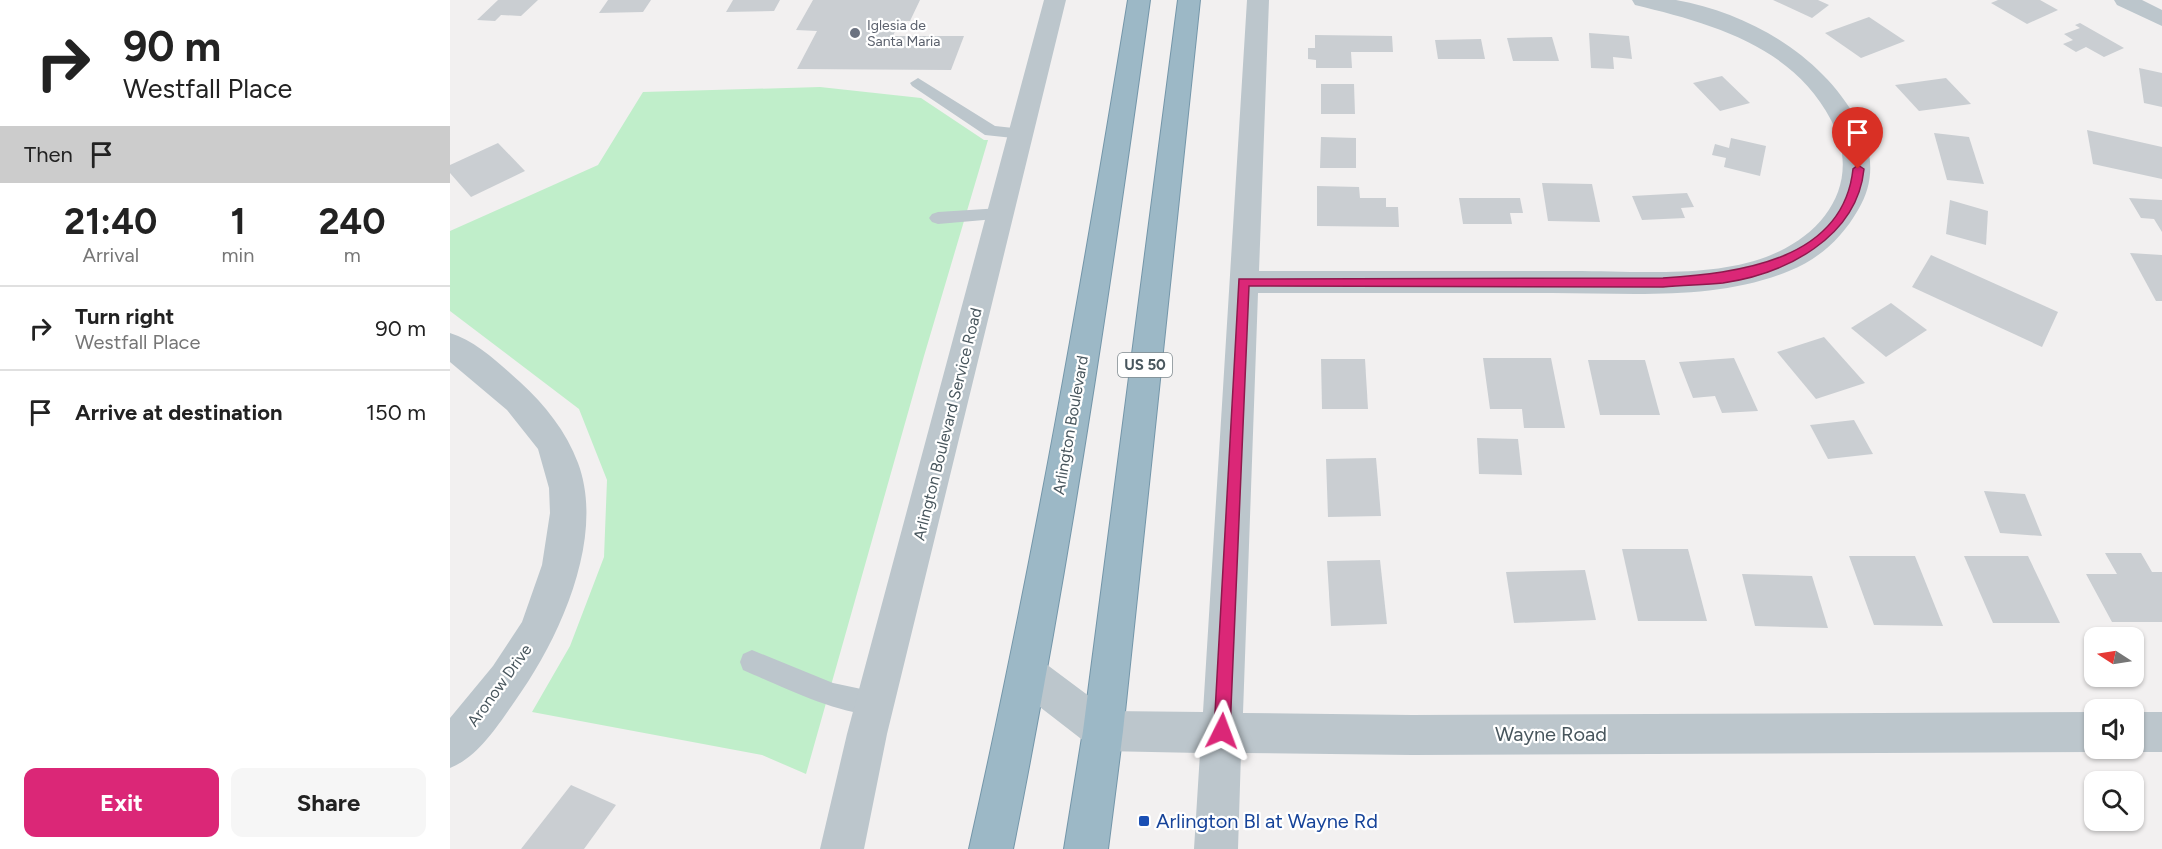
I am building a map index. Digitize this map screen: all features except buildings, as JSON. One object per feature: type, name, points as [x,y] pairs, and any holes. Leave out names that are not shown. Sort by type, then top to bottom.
[{"type":"highway","name":"Arlington Boulevard","points":[[991,849],[1028,674],[1106,221],[1139,0]]},
{"type":"highway","name":"US 50","points":[[1086,849],[1103,730],[1189,0]]},
{"type":"street","name":"Arlington Boulevard Service Road","points":[[842,849],[876,703],[1055,0]]},
{"type":"street","points":[[1216,849],[1258,0]]},
{"type":"street","points":[[1243,282],[1663,282],[1724,278],[1760,270],[1791,259],[1806,249],[1828,232],[1845,210],[1856,186],[1858,169],[1855,142],[1844,117],[1825,89],[1780,51],[1749,33],[1714,18],[1643,0]]},
{"type":"street","points":[[2125,0],[2162,19]]},
{"type":"street","name":"Aronow Drive","points":[[450,345],[525,406],[552,443],[561,463],[569,500],[566,539],[553,587],[535,634],[510,674],[476,719],[450,748]]},
{"type":"street","points":[[1028,674],[1103,730]]},
{"type":"street","name":"Wayne Road","points":[[1103,730],[1412,735],[2084,732]]},
{"type":"street","points":[[2144,732],[2162,732]]},
{"type":"lane","points":[[918,82],[991,130],[1022,134]]},
{"type":"lane","points":[[938,218],[1001,214]]},
{"type":"lane","points":[[752,662],[833,695],[876,703]]},
{"type":"green space","points":[[820,87],[921,98],[984,140],[988,140],[924,356],[806,774],[762,755],[532,712],[570,646],[604,557],[607,480],[579,409],[450,311],[450,231],[598,165],[643,92]]},
{"type":"place","name":"Iglesia de Santa Maria","points":[[855,33]]},
{"type":"place","name":"Arlington Bl at Wayne Rd","points":[[1144,821]]},
{"type":"route","points":[[1222,731],[1243,282],[1663,282],[1724,278],[1760,270],[1791,259],[1828,232],[1845,210],[1856,186],[1858,169]]}]
